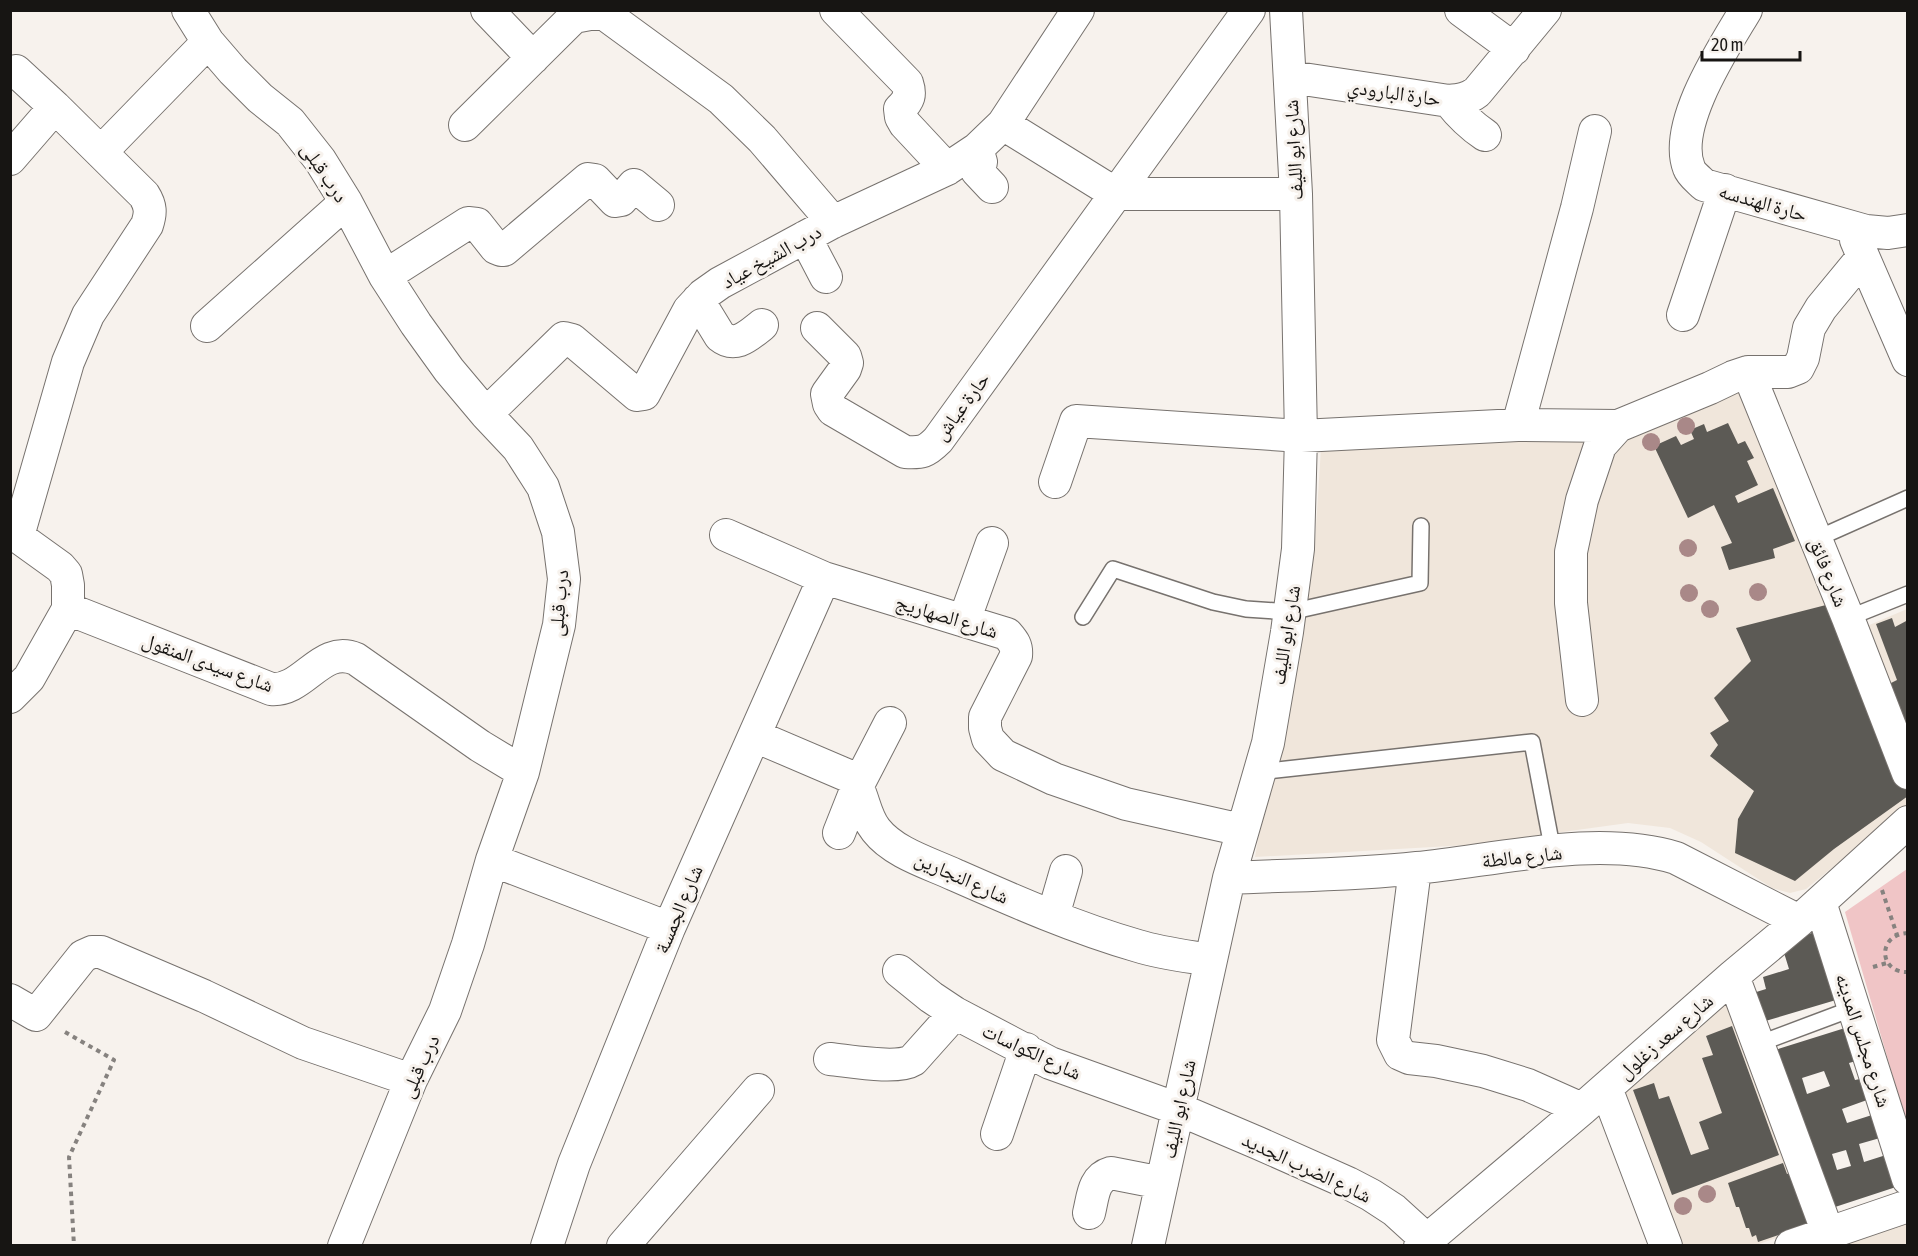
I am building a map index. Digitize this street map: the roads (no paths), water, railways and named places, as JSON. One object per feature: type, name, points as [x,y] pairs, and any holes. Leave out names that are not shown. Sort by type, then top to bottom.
[{"type":"street","name":"درب قبلى","points":[[188,10],[208,42],[260,98],[290,122],[320,160],[346,202],[385,276],[429,342],[449,370],[518,448],[543,487],[558,532],[564,579],[559,625],[523,772],[492,860],[468,944],[445,1011],[411,1080],[344,1245]]},
{"type":"street","points":[[487,10],[532,58]]},
{"type":"street","points":[[837,10],[907,84],[910,94],[907,102],[900,109],[901,117],[947,169]]},
{"type":"street","name":"درب الشيخ عياد","points":[[486,414],[564,338],[572,340],[637,395],[644,394],[689,310],[703,295],[720,283],[833,222],[947,169],[977,149],[1003,124],[1078,10]]},
{"type":"street","points":[[1116,194],[1249,10]]},
{"type":"street","name":"شارع ابو الليف","points":[[1148,1245],[1229,878],[1268,743],[1298,549],[1301,436],[1296,194],[1286,10]]},
{"type":"street","points":[[1461,10],[1514,49]]},
{"type":"street","name":"حارة البارودي","points":[[1290,77],[1449,101],[1470,97],[1477,92],[1545,10]]},
{"type":"street","name":"حارة الهندسه","points":[[1746,10],[1700,92],[1685,138],[1685,154],[1689,170],[1704,185],[1851,227],[1888,233],[1908,230]]},
{"type":"street","points":[[465,125],[574,17],[595,13],[606,15],[721,99],[762,139],[833,222]]},
{"type":"street","points":[[101,152],[208,42]]},
{"type":"street","points":[[10,697],[29,678],[68,609],[66,574],[60,567],[14,534],[68,362],[88,315],[147,225],[151,214],[150,205],[144,195],[16,71]]},
{"type":"street","points":[[1449,101],[1465,120],[1485,135]]},
{"type":"street","points":[[10,159],[55,107]]},
{"type":"street","points":[[1003,124],[1116,194],[1296,194]]},
{"type":"street","points":[[1518,425],[1577,208],[1595,131]]},
{"type":"street","points":[[977,149],[981,162],[977,171],[992,187]]},
{"type":"street","points":[[385,276],[468,223],[477,224],[496,248],[504,250],[588,179],[595,180],[615,201],[621,200],[634,185],[658,205]]},
{"type":"street","points":[[1683,315],[1725,190]]},
{"type":"street","name":"حارة عياش","points":[[817,328],[848,363],[827,394],[833,410],[905,452],[927,451],[938,440],[1116,194]]},
{"type":"street","points":[[207,326],[346,202]]},
{"type":"street","points":[[1851,227],[1908,360]]},
{"type":"street","points":[[805,237],[826,278]]},
{"type":"street","points":[[1055,482],[1076,420],[1301,436],[1518,425],[1618,426],[1748,372],[1788,372],[1798,368],[1803,358],[1809,328],[1821,308],[1863,257]]},
{"type":"street","points":[[698,300],[720,336],[725,339],[735,342],[741,340],[762,325]]},
{"type":"street","name":"شارع فائق","points":[[1748,372],[1908,773]]},
{"type":"street","points":[[1582,700],[1571,603],[1571,552],[1582,500],[1593,464],[1600,447],[1618,426]]},
{"type":"street","name":"شارع الصهاريج","points":[[726,535],[824,578],[1007,634],[1015,643],[1016,656],[985,717],[988,739],[1002,754],[1054,779],[1126,804],[1242,830]]},
{"type":"street","points":[[964,621],[992,543]]},
{"type":"street","name":"شارع الجمسة","points":[[547,1245],[574,1164],[669,928],[824,578]]},
{"type":"street","name":"شارع سيدى المنقول","points":[[68,609],[271,689],[279,690],[287,687],[328,659],[347,655],[480,746],[523,772]]},
{"type":"street","points":[[839,833],[858,785],[890,723]]},
{"type":"street","points":[[755,736],[850,777],[858,785]]},
{"type":"street","name":"شارع النجارين","points":[[858,785],[876,830],[893,845],[927,862],[1053,916],[1139,946],[1210,960]]},
{"type":"street","name":"شارع سعد زغلول","points":[[1423,1243],[1809,912],[1908,822]]},
{"type":"street","name":"شارع مالطة","points":[[1229,878],[1414,869],[1553,852],[1615,849],[1658,853],[1676,858],[1809,912]]},
{"type":"street","points":[[492,860],[669,928]]},
{"type":"street","points":[[1414,869],[1392,1040],[1400,1054],[1409,1058],[1483,1071],[1528,1084],[1582,1109]]},
{"type":"street","points":[[1053,916],[1066,872]]},
{"type":"street","name":"شارع مجلس المدينه","points":[[1809,912],[1854,1008],[1908,1179]]},
{"type":"street","points":[[23,1007],[83,956],[92,952],[101,952],[204,996],[303,1043],[411,1080]]},
{"type":"street","name":"شارع الكواسات","points":[[898,971],[955,1013],[1050,1063],[1178,1109]]},
{"type":"street","points":[[1733,976],[1828,1233]]},
{"type":"street","points":[[830,1059],[908,1064],[955,1013]]},
{"type":"street","points":[[997,1134],[1026,1050]]},
{"type":"street","points":[[1606,1088],[1666,1245]]},
{"type":"street","points":[[623,1245],[758,1090]]},
{"type":"street","name":"شارع الضرب الجديد","points":[[1178,1109],[1371,1195],[1394,1210],[1423,1243]]},
{"type":"street","points":[[1089,1213],[1097,1181],[1106,1174],[1111,1173],[1162,1184]]},
{"type":"street","points":[[1791,1245],[1908,1206]]},
{"type":"lane","points":[[1816,539],[1908,498]]},
{"type":"lane","points":[[1083,617],[1113,568],[1213,602],[1246,609],[1290,612],[1420,584],[1420,526]]},
{"type":"lane","points":[[1848,618],[1908,594]]},
{"type":"lane","points":[[1259,772],[1533,742],[1553,852]]},
{"type":"lane","points":[[1758,1044],[1854,1008]]}]
